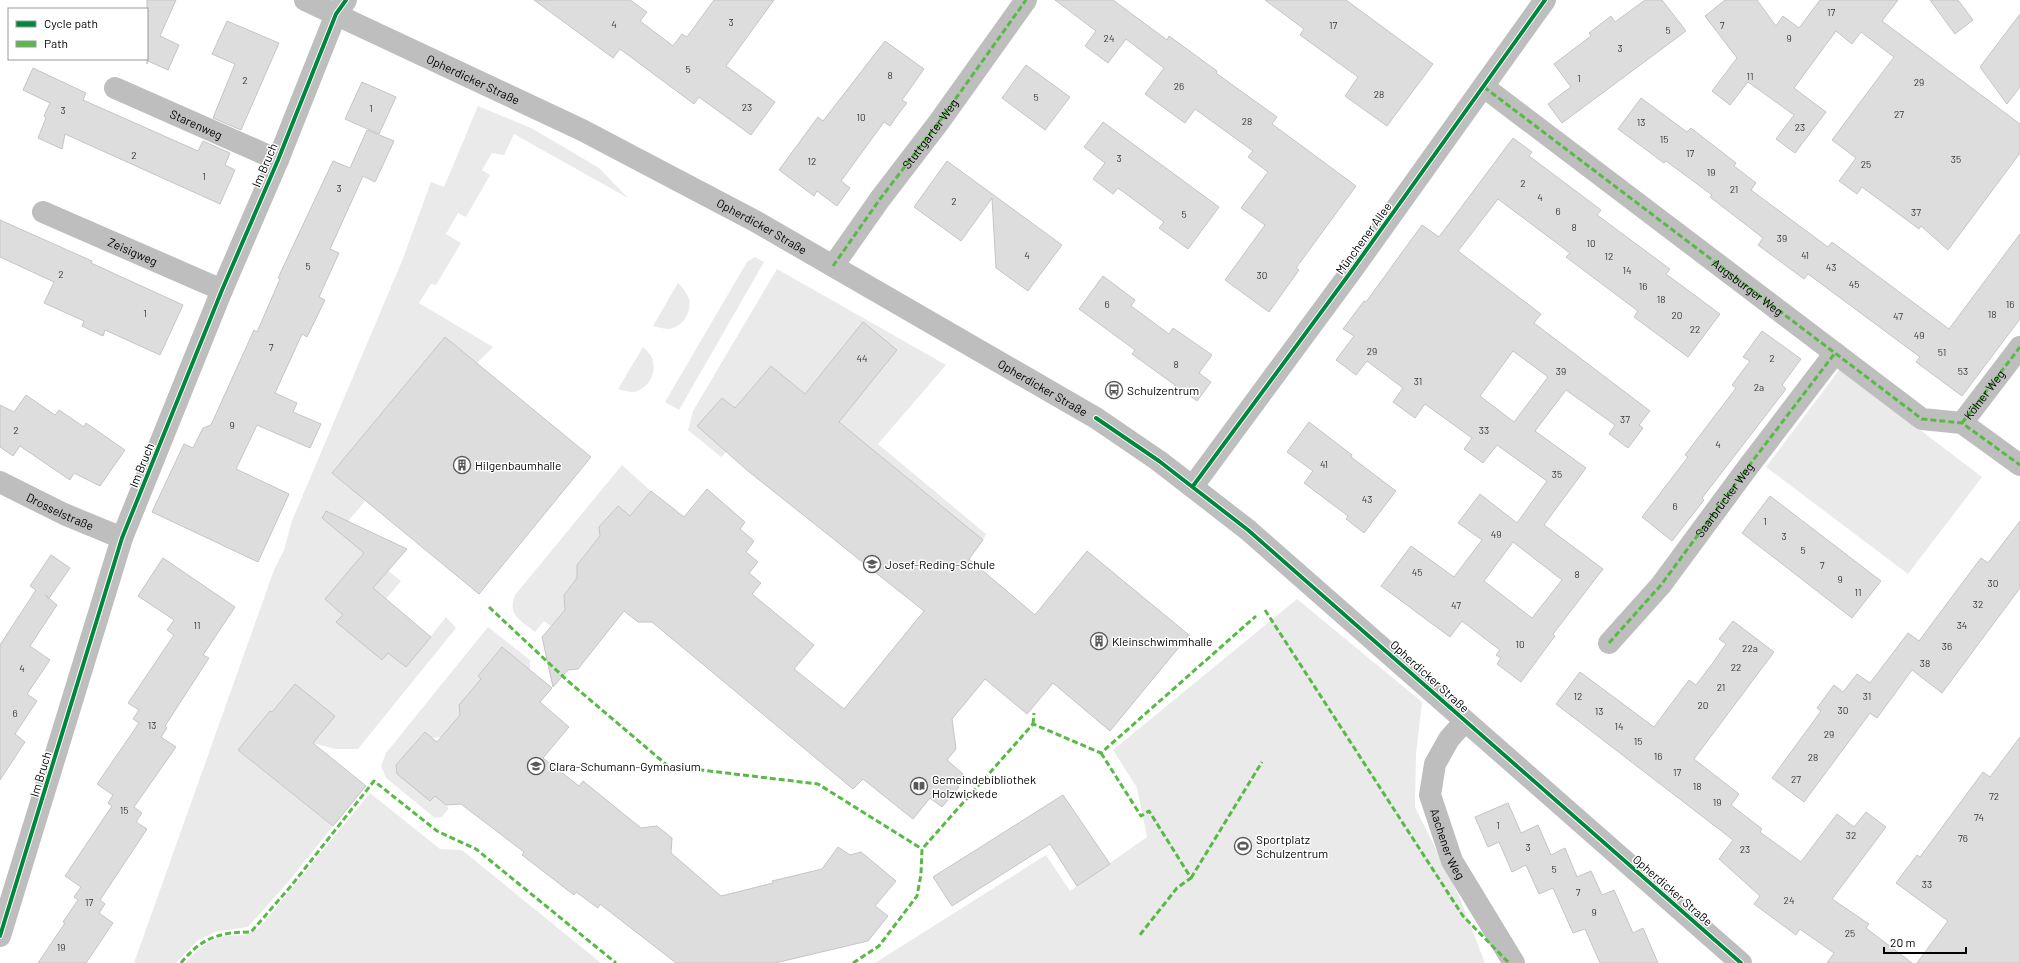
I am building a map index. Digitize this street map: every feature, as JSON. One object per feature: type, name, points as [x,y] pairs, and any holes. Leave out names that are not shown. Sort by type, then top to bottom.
[{"type":"street","name":"Opherdicker Straße","points":[[305,0],[341,7],[582,130],[755,221],[1096,418],[1193,486],[1289,565],[1741,963]]},
{"type":"street","name":"Stuttgarter Weg","points":[[833,266],[880,200],[939,122],[1026,0]]},
{"type":"street","name":"Münchener Allee","points":[[1193,486],[1305,335],[1545,0]]},
{"type":"street","name":"Im Bruch","points":[[0,936],[122,538],[222,290],[278,160],[341,7]]},
{"type":"street","name":"Augsburger Weg","points":[[1484,87],[1724,267],[1922,419],[1962,423]]},
{"type":"street","name":"Starenweg","points":[[115,88],[278,160]]},
{"type":"street","name":"Zeisigweg","points":[[44,212],[222,290]]},
{"type":"street","name":"Kölner Weg","points":[[1962,423],[2020,347]]},
{"type":"street","name":"Saarbrücker Weg","points":[[1609,643],[1661,585],[1835,353]]},
{"type":"street","points":[[1962,423],[2020,465]]},
{"type":"street","name":"Drosselstraße","points":[[0,482],[64,514],[122,538]]},
{"type":"street","name":"Aachener Weg","points":[[1466,721],[1450,740],[1435,764],[1430,795],[1452,861],[1514,963]]},
{"type":"shaded area","points":[[478,106],[531,128],[599,168],[628,198],[514,134],[504,155],[492,153],[482,170],[490,175],[466,217],[458,213],[446,234],[461,243],[436,285],[431,284],[419,303],[493,347],[477,363],[445,337],[332,473],[366,500],[339,532],[401,581],[386,599],[350,569],[325,599],[343,615],[337,622],[382,660],[388,653],[406,667],[446,617],[456,628],[358,749],[335,749],[313,743],[335,716],[295,684],[272,712],[270,711],[239,750],[333,826],[289,881],[248,927],[215,932],[197,941],[176,963],[134,963],[274,570],[284,550],[292,521],[402,261],[431,182],[444,187]]},
{"type":"shaded area","points":[[755,257],[764,262],[679,410],[665,402],[747,262]]},
{"type":"shaded area","points":[[777,269],[946,365],[878,444],[986,534],[983,540],[771,366],[745,396],[756,425],[722,398],[697,426],[728,450],[721,457],[688,430],[693,411]]},
{"type":"shaded area","points":[[678,283],[685,291],[689,299],[690,304],[688,314],[682,322],[674,328],[669,329],[653,326]]},
{"type":"shaded area","points":[[643,347],[650,355],[653,362],[654,367],[652,377],[646,385],[638,391],[633,392],[618,389]]},
{"type":"shaded area","points":[[1840,369],[1982,477],[1908,574],[1766,467]]},
{"type":"shaded area","points":[[622,465],[651,491],[630,516],[618,506],[599,527],[600,536],[577,565],[577,571],[580,574],[564,594],[564,602],[568,606],[551,626],[544,621],[535,632],[516,616],[513,608],[515,595]]},
{"type":"shaded area","points":[[1297,599],[1422,702],[1416,754],[1415,807],[1459,896],[1485,963],[875,963],[1046,855],[1070,891],[1147,837],[1137,788],[1113,750]]},
{"type":"shaded area","points":[[488,627],[530,660],[530,670],[502,647],[478,676],[481,679],[460,715],[442,737],[432,738],[425,732],[396,765],[397,774],[430,801],[435,796],[449,808],[442,817],[435,818],[386,778],[381,766],[386,753]]},
{"type":"shaded area","points":[[370,793],[440,849],[462,850],[601,963],[185,963],[201,947],[210,941],[221,937],[244,935],[260,927]]},
{"type":"building","points":[[147,0],[176,0],[160,36],[179,45],[168,70],[148,61],[147,64]]},
{"type":"building","points":[[534,0],[630,0],[647,12],[640,21],[673,46],[682,34],[687,37],[714,0],[774,0],[726,66],[775,102],[751,135],[699,97],[694,104],[620,49],[613,58]]},
{"type":"building","points":[[1055,0],[1113,0],[1167,40],[1169,36],[1217,71],[1216,73],[1277,117],[1272,124],[1356,186],[1296,268],[1299,270],[1269,312],[1225,280],[1265,225],[1241,208],[1268,172],[1248,157],[1253,151],[1195,109],[1185,123],[1145,94],[1164,68],[1126,39],[1108,63],[1085,46],[1096,31]]},
{"type":"building","points":[[1265,0],[1346,0],[1433,64],[1387,126],[1345,96],[1358,77],[1300,35],[1304,29]]},
{"type":"building","points":[[1645,0],[1662,0],[1686,31],[1562,123],[1548,104],[1571,87],[1554,64],[1591,36],[1589,33],[1611,16],[1615,22]]},
{"type":"building","points":[[1725,0],[1757,0],[1776,26],[1783,16],[1799,28],[1820,0],[1898,0],[1882,21],[2020,124],[2020,153],[1948,250],[1921,226],[1919,229],[1862,187],[1857,194],[1839,181],[1856,158],[1832,140],[1894,57],[1861,32],[1852,44],[1836,31],[1794,88],[1826,112],[1795,153],[1776,139],[1794,115],[1748,82],[1730,105],[1712,91],[1737,58],[1705,16]]},
{"type":"building","points":[[1930,0],[1958,0],[1973,20],[1955,34]]},
{"type":"building","points":[[2020,14],[2020,87],[2007,104],[1980,67]]},
{"type":"building","points":[[227,21],[279,43],[241,130],[213,118],[235,64],[212,54]]},
{"type":"building","points":[[885,41],[924,69],[902,100],[907,103],[890,126],[884,122],[841,181],[850,188],[837,206],[817,191],[814,196],[779,170],[818,117],[823,121]]},
{"type":"building","points":[[1026,65],[1070,97],[1045,130],[1002,98]]},
{"type":"building","points":[[33,68],[86,93],[83,100],[198,151],[203,141],[230,153],[225,165],[235,170],[220,204],[65,134],[62,149],[38,138],[46,118],[44,116],[50,103],[23,90]]},
{"type":"building","points":[[362,82],[396,97],[379,134],[345,119]]},
{"type":"building","points":[[1641,98],[1687,132],[1691,128],[1736,163],[1734,166],[1756,183],[1751,190],[1828,247],[1832,242],[1949,329],[2020,234],[2020,319],[1962,396],[1916,362],[1920,357],[1808,274],[1804,279],[1758,245],[1763,238],[1710,197],[1712,195],[1666,161],[1664,163],[1618,129]]},
{"type":"building","points":[[1103,122],[1219,207],[1188,249],[1159,228],[1164,222],[1118,188],[1113,194],[1093,179],[1105,163],[1084,147]]},
{"type":"building","points":[[367,130],[394,141],[375,182],[363,176],[330,249],[339,253],[319,297],[325,300],[307,337],[302,334],[275,393],[297,403],[293,412],[321,424],[310,448],[257,425],[236,469],[289,494],[258,562],[152,512],[184,444],[193,448],[203,428],[211,425],[254,330],[257,332],[280,279],[278,278],[333,161],[350,168]]},
{"type":"building","points":[[1513,138],[1532,152],[1529,156],[1601,210],[1597,215],[1670,269],[1666,274],[1720,314],[1688,357],[1634,317],[1638,311],[1566,257],[1570,253],[1498,199],[1458,251],[1541,314],[1534,323],[1650,411],[1639,425],[1643,428],[1628,448],[1609,434],[1615,425],[1566,390],[1535,431],[1586,468],[1544,525],[1603,569],[1553,634],[1555,636],[1521,682],[1497,664],[1501,658],[1496,655],[1500,650],[1462,621],[1450,637],[1381,586],[1411,546],[1454,577],[1482,540],[1458,523],[1480,494],[1517,523],[1547,481],[1497,445],[1483,463],[1464,449],[1472,438],[1425,404],[1415,418],[1393,402],[1403,388],[1367,361],[1356,375],[1336,360],[1354,336],[1343,329],[1364,301],[1366,302],[1422,225],[1439,237]],"holes":[[[1513,351],[1548,377],[1514,422],[1480,396]],[[1513,542],[1562,580],[1532,618],[1484,581]]]},
{"type":"building","points":[[947,161],[1062,245],[1028,291],[996,268],[992,198],[961,241],[914,207]]},
{"type":"building","points":[[0,220],[92,261],[91,263],[183,305],[160,355],[105,330],[103,336],[82,326],[84,321],[44,303],[54,282],[0,257]]},
{"type":"building","points":[[1103,276],[1135,300],[1131,306],[1169,334],[1173,328],[1212,355],[1199,373],[1211,382],[1197,401],[1132,354],[1135,350],[1079,309]]},
{"type":"building","points":[[863,322],[897,350],[839,422],[983,540],[969,559],[1035,615],[1087,551],[1189,635],[1110,731],[1053,683],[1027,714],[985,679],[952,719],[956,749],[947,760],[963,774],[955,783],[959,787],[942,807],[930,798],[913,819],[863,779],[853,789],[652,622],[638,622],[624,611],[578,669],[568,670],[553,687],[542,637],[565,610],[564,595],[577,578],[577,565],[600,536],[599,527],[618,506],[630,516],[651,491],[684,517],[707,489],[745,522],[740,529],[754,541],[746,552],[758,562],[749,573],[761,583],[752,594],[814,645],[794,669],[844,709],[924,611],[748,471],[697,426],[722,398],[735,408],[771,366],[805,394]]},
{"type":"building","points":[[1762,331],[1801,359],[1782,385],[1786,389],[1702,498],[1704,500],[1672,541],[1642,517],[1688,457],[1685,455],[1736,388],[1732,385],[1750,361],[1743,357]]},
{"type":"building","name":"Hilgenbaumhalle","points":[[445,337],[591,457],[479,594],[332,473]]},
{"type":"building","points":[[26,395],[55,415],[59,410],[84,427],[86,423],[125,450],[100,486],[74,473],[70,480],[20,446],[13,456],[0,447],[0,405],[14,412]]},
{"type":"building","points":[[1309,422],[1352,455],[1351,457],[1396,491],[1364,533],[1346,519],[1348,516],[1304,483],[1313,471],[1287,452]]},
{"type":"building","points":[[1770,496],[1881,581],[1852,618],[1742,533]]},
{"type":"building","points":[[326,511],[407,549],[373,588],[431,637],[406,667],[388,653],[382,660],[336,622],[343,615],[325,599],[364,553],[322,518]]},
{"type":"building","points":[[2020,521],[2020,588],[1942,693],[1912,670],[1877,718],[1870,713],[1804,802],[1772,778],[1821,711],[1817,708],[1834,685],[1843,692],[1857,674],[1870,683],[1908,633],[1919,641],[1981,558],[1988,563]]},
{"type":"building","points":[[51,555],[70,568],[49,598],[45,595],[57,605],[30,646],[50,660],[27,694],[37,701],[15,734],[25,742],[0,780],[0,645],[36,590],[30,586]]},
{"type":"building","points":[[163,558],[235,607],[203,655],[209,658],[165,726],[167,728],[161,737],[176,747],[134,807],[142,813],[136,822],[147,829],[100,900],[105,904],[99,913],[113,923],[86,963],[38,963],[65,923],[63,922],[78,900],[74,897],[81,887],[65,876],[112,806],[108,803],[113,795],[97,784],[139,723],[133,719],[139,710],[128,703],[174,635],[167,630],[174,620],[138,596]]},
{"type":"building","points":[[1733,621],[1774,652],[1694,759],[1739,794],[1731,805],[1762,829],[1760,832],[1801,862],[1837,814],[1854,827],[1866,812],[1886,827],[1832,899],[1869,924],[1866,928],[1912,963],[1827,963],[1834,953],[1800,929],[1796,935],[1754,904],[1760,896],[1719,859],[1733,840],[1556,704],[1580,672],[1654,727],[1689,680],[1696,685],[1712,664],[1726,644],[1719,639]]},
{"type":"building","points":[[502,647],[552,688],[540,702],[569,727],[543,758],[579,786],[583,781],[641,828],[657,826],[672,838],[671,853],[721,896],[773,883],[772,881],[822,869],[838,847],[850,855],[861,852],[896,881],[875,906],[888,916],[868,941],[775,963],[676,963],[600,904],[598,908],[576,892],[574,895],[522,855],[524,852],[461,804],[446,805],[435,796],[430,801],[397,774],[396,765],[425,732],[437,742],[460,715],[459,705],[481,679],[478,676]]},
{"type":"building","points":[[295,684],[335,716],[313,743],[366,786],[333,826],[238,750],[270,711],[272,712]]},
{"type":"building","points":[[2020,737],[2020,963],[1917,963],[1948,921],[1896,883],[1917,855],[1920,857],[1983,772],[1990,777]]},
{"type":"building","points":[[1063,795],[1110,864],[1077,886],[1050,844],[952,906],[933,877]]},
{"type":"building","points":[[1508,803],[1521,833],[1538,825],[1551,855],[1565,848],[1577,877],[1591,871],[1602,895],[1614,890],[1633,933],[1643,928],[1658,963],[1600,963],[1585,929],[1573,933],[1553,888],[1539,894],[1526,865],[1512,872],[1499,842],[1488,847],[1475,817]]},
{"type":"marked path","points":[[833,266],[880,199],[939,122],[1026,0]]},
{"type":"marked path","points":[[1484,87],[1922,419],[1962,423],[2020,465]]},
{"type":"marked path","points":[[1962,423],[2020,347]]},
{"type":"marked path","points":[[1609,643],[1661,585],[1835,353]]},
{"type":"marked path","points":[[489,607],[569,682],[668,766],[818,784],[922,849]]},
{"type":"marked path","points":[[1265,610],[1463,916],[1509,963]]},
{"type":"marked path","points":[[853,963],[879,946],[917,896],[921,874],[922,849],[1033,724],[1101,753],[1256,616]]},
{"type":"marked path","points":[[1033,724],[1034,713]]},
{"type":"marked path","points":[[1101,753],[1141,816],[1149,811],[1191,878],[1177,888],[1139,936]]},
{"type":"marked path","points":[[1191,878],[1262,762]]},
{"type":"marked path","points":[[181,963],[188,954],[212,938],[229,933],[251,932],[291,886],[374,781],[437,831],[476,849],[616,963]]},
{"type":"cycle path","points":[[0,936],[122,538],[222,290],[278,160],[336,14],[346,0]]},
{"type":"cycle path","points":[[1193,486],[1350,273],[1545,0]]},
{"type":"cycle path","points":[[1096,418],[1159,461],[1248,530],[1741,963]]},
{"type":"place","name":"Schulzentrum","points":[[1114,390]]},
{"type":"place","name":"Hilgenbaumhalle","points":[[462,465]]},
{"type":"place","name":"Josef-Reding-Schule","points":[[872,564]]},
{"type":"place","name":"Kleinschwimmhalle","points":[[1099,641]]},
{"type":"place","name":"Clara-Schumann-Gymnasium","points":[[536,766]]},
{"type":"place","name":"Gemeindebibliothek Holzwickede","points":[[919,786]]},
{"type":"place","name":"Sportplatz Schulzentrum","points":[[1243,846]]}]
